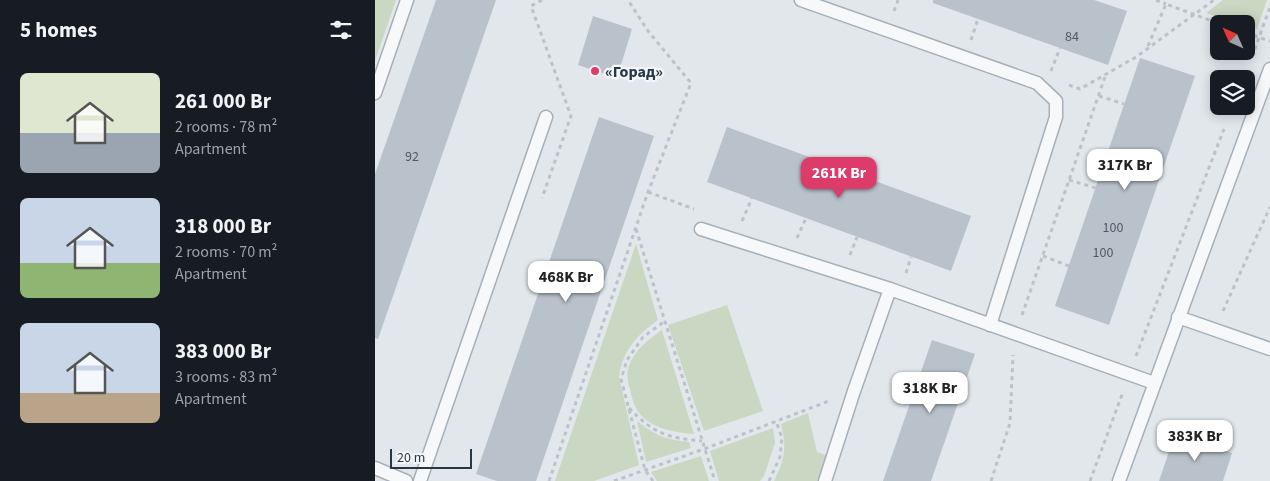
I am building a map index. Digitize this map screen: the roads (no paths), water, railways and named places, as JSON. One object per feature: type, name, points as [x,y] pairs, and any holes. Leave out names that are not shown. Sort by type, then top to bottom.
[{"type":"lane","points":[[375,93],[407,0]]},
{"type":"lane","points":[[801,0],[1037,83],[1056,101],[1056,116],[990,325]]},
{"type":"lane","points":[[1119,481],[1178,317],[1264,101],[1270,69]]},
{"type":"lane","points":[[419,481],[546,117]]},
{"type":"lane","points":[[701,229],[889,289],[1154,384]]},
{"type":"lane","points":[[825,481],[889,289]]},
{"type":"lane","points":[[1178,317],[1270,349]]},
{"type":"lane","points":[[375,468],[406,481]]},
{"type":"place","name":"«Горад»","points":[[595,71]]}]
